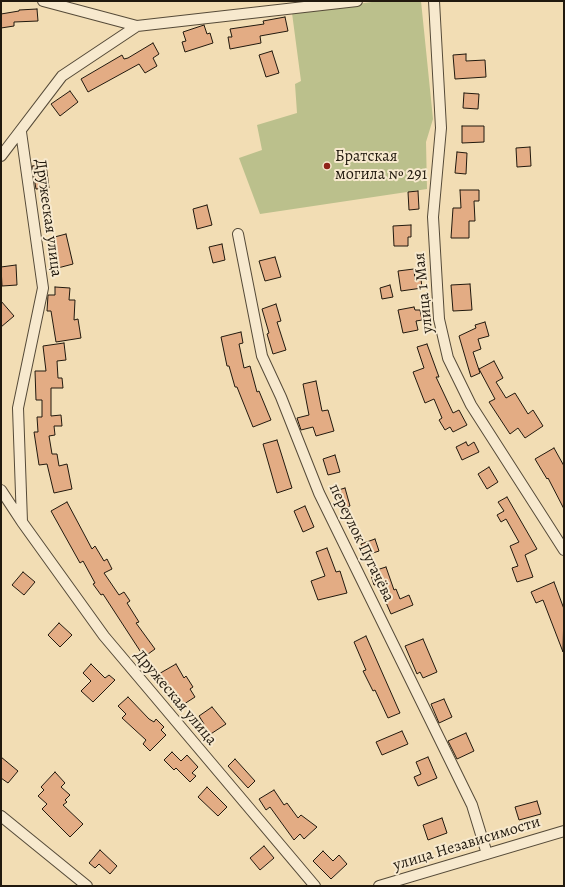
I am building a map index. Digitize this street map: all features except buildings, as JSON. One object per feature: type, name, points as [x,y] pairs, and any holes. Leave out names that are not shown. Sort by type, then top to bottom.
[{"type":"street","points":[[43,1],[137,26],[358,1]]},
{"type":"street","name":"улица 1 Мая","points":[[434,1],[441,128],[433,217],[439,319],[448,358],[471,405],[564,550]]},
{"type":"street","points":[[1,156],[21,132],[62,76],[137,26]]},
{"type":"street","name":"Дружеская улица","points":[[21,132],[43,288],[18,408],[22,522]]},
{"type":"street","name":"переулок Пугачёва","points":[[238,234],[262,356],[281,397],[319,493],[472,805],[487,854]]},
{"type":"street","name":"Дружеская улица","points":[[1,490],[22,522],[104,636],[315,886]]},
{"type":"street","points":[[1,816],[86,886]]},
{"type":"street","name":"улица Независимости","points":[[379,886],[564,831]]},
{"type":"green space","points":[[379,1],[421,1],[433,119],[426,142],[427,189],[260,214],[239,158],[262,150],[257,125],[297,113],[295,84],[301,81],[292,13]]},
{"type":"place","name":"Братская могила № 291","points":[[327,166]]}]
